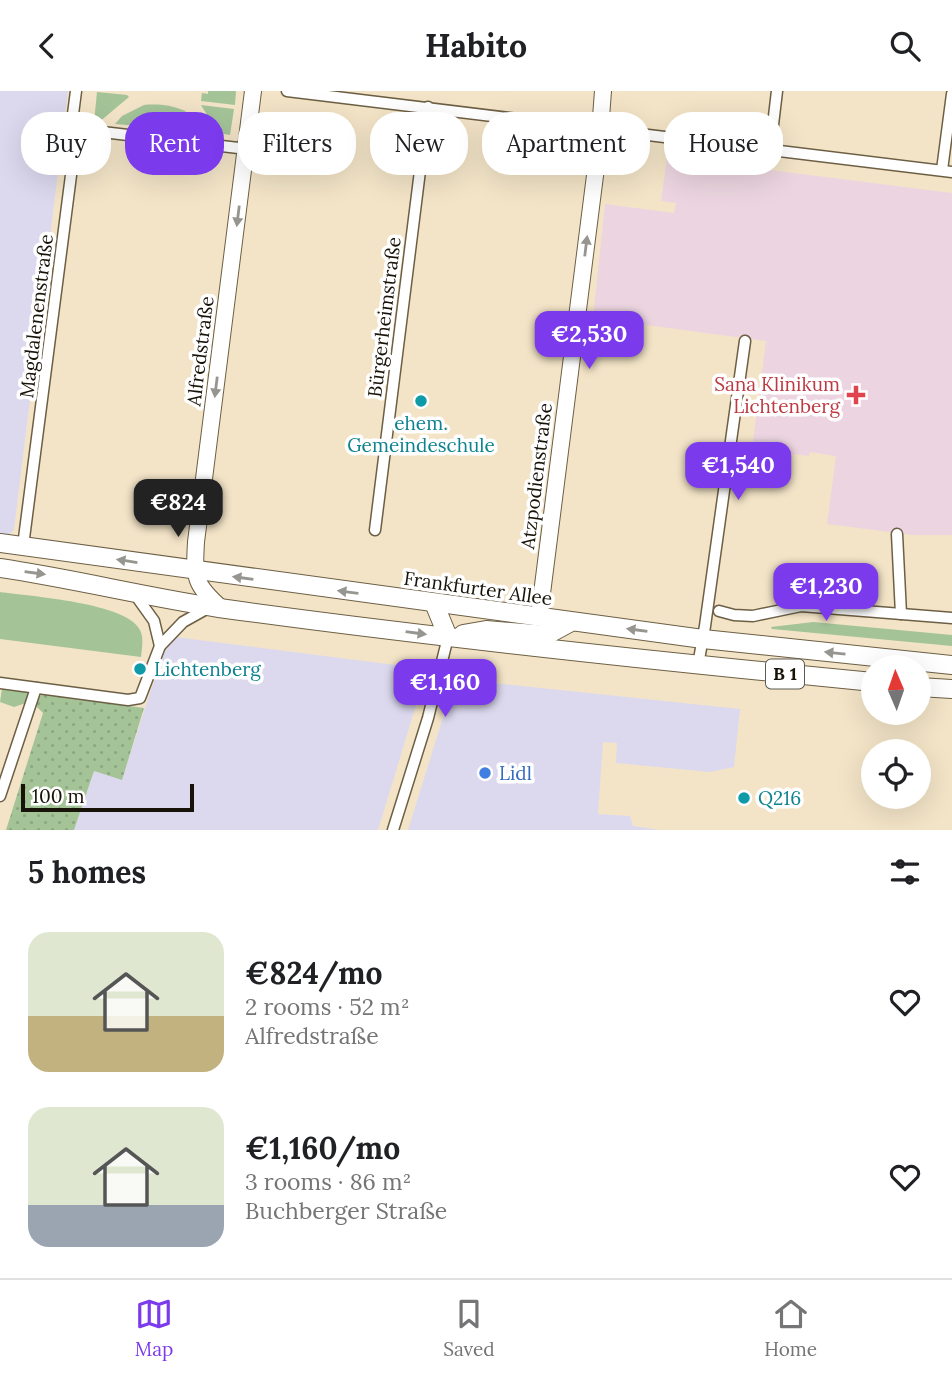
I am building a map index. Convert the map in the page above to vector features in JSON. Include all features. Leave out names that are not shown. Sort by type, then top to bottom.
[{"type":"main road","name":"Frankfurter Allee","points":[[0,543],[703,639],[952,665]]},
{"type":"main road","name":"B 1","points":[[0,568],[216,607],[448,637],[861,681]]},
{"type":"main road","points":[[435,603],[448,637]]},
{"type":"main road","points":[[448,637],[458,625],[472,619],[525,625],[539,617]]},
{"type":"main road","points":[[448,637],[486,629],[547,635],[571,622]]},
{"type":"main road","points":[[931,688],[952,689]]},
{"type":"street","name":"Magdalenenstraße","points":[[73,112],[76,91]]},
{"type":"street","name":"Alfredstraße","points":[[251,112],[253,91]]},
{"type":"street","points":[[287,91],[482,114]]},
{"type":"street","name":"Atzpodienstraße","points":[[601,112],[603,91]]},
{"type":"street","points":[[775,112],[778,91]]},
{"type":"street","points":[[783,152],[947,171],[952,94]]},
{"type":"street","name":"Bürgerheimstraße","points":[[374,530],[428,107]]},
{"type":"street","points":[[111,133],[238,148]]},
{"type":"street","name":"Magdalenenstraße","points":[[23,546],[71,175]]},
{"type":"street","name":"Alfredstraße","points":[[195,571],[244,175]]},
{"type":"street","name":"Atzpodienstraße","points":[[539,617],[594,175]]},
{"type":"street","points":[[698,665],[745,341]]},
{"type":"street","points":[[897,534],[901,614]]},
{"type":"street","points":[[0,683],[128,700],[140,698],[160,646],[183,622],[216,607],[202,591],[195,571]]},
{"type":"street","points":[[134,593],[154,621],[160,646]]},
{"type":"street","points":[[719,611],[752,616],[796,606],[952,618]]},
{"type":"street","points":[[393,830],[432,706],[448,637]]},
{"type":"street","points":[[0,796],[36,688]]},
{"type":"shaded area","points":[[0,91],[68,91],[65,112],[21,112],[21,175],[58,175],[14,529],[10,534],[0,534]]},
{"type":"shaded area","name":"Sana Klinikum Lichtenberg","points":[[783,172],[952,193],[952,535],[912,535],[827,524],[836,456],[810,452],[809,456],[752,449],[766,341],[593,318],[605,204],[674,213],[676,203],[661,201],[665,175],[783,175]]},
{"type":"shaded area","points":[[175,637],[427,669],[378,830],[74,830],[94,771],[122,779],[162,656]]},
{"type":"shaded area","points":[[455,679],[740,709],[734,767],[710,772],[616,763],[617,743],[603,742],[598,814],[630,816],[633,826],[660,830],[408,830]]},
{"type":"green space","points":[[208,91],[236,91],[235,105],[201,101],[202,93],[208,94]]},
{"type":"green space","points":[[97,92],[129,97],[111,112],[95,112]]},
{"type":"green space","points":[[144,105],[162,105],[187,112],[130,112]]},
{"type":"green space","points":[[201,105],[234,109],[230,135],[224,134],[224,112],[205,112]]},
{"type":"green space","points":[[125,114],[125,125],[115,124]]},
{"type":"green space","points":[[0,592],[76,602],[117,613],[132,621],[140,630],[141,657],[0,639]]},
{"type":"green space","points":[[813,622],[952,635],[952,646],[771,627]]},
{"type":"green space","points":[[2,689],[28,693],[26,703],[14,707],[0,702]]},
{"type":"green space","points":[[45,694],[144,708],[122,780],[94,771],[74,830],[6,830],[43,713],[36,706],[39,696]]},
{"type":"place","name":"Sana Klinikum Lichtenberg","points":[[856,395]]},
{"type":"place","name":"ehem. Gemeindeschule","points":[[421,401]]},
{"type":"place","name":"Lichtenberg","points":[[140,669]]},
{"type":"place","name":"Lidl","points":[[485,773]]},
{"type":"place","name":"Q216","points":[[744,798]]}]
